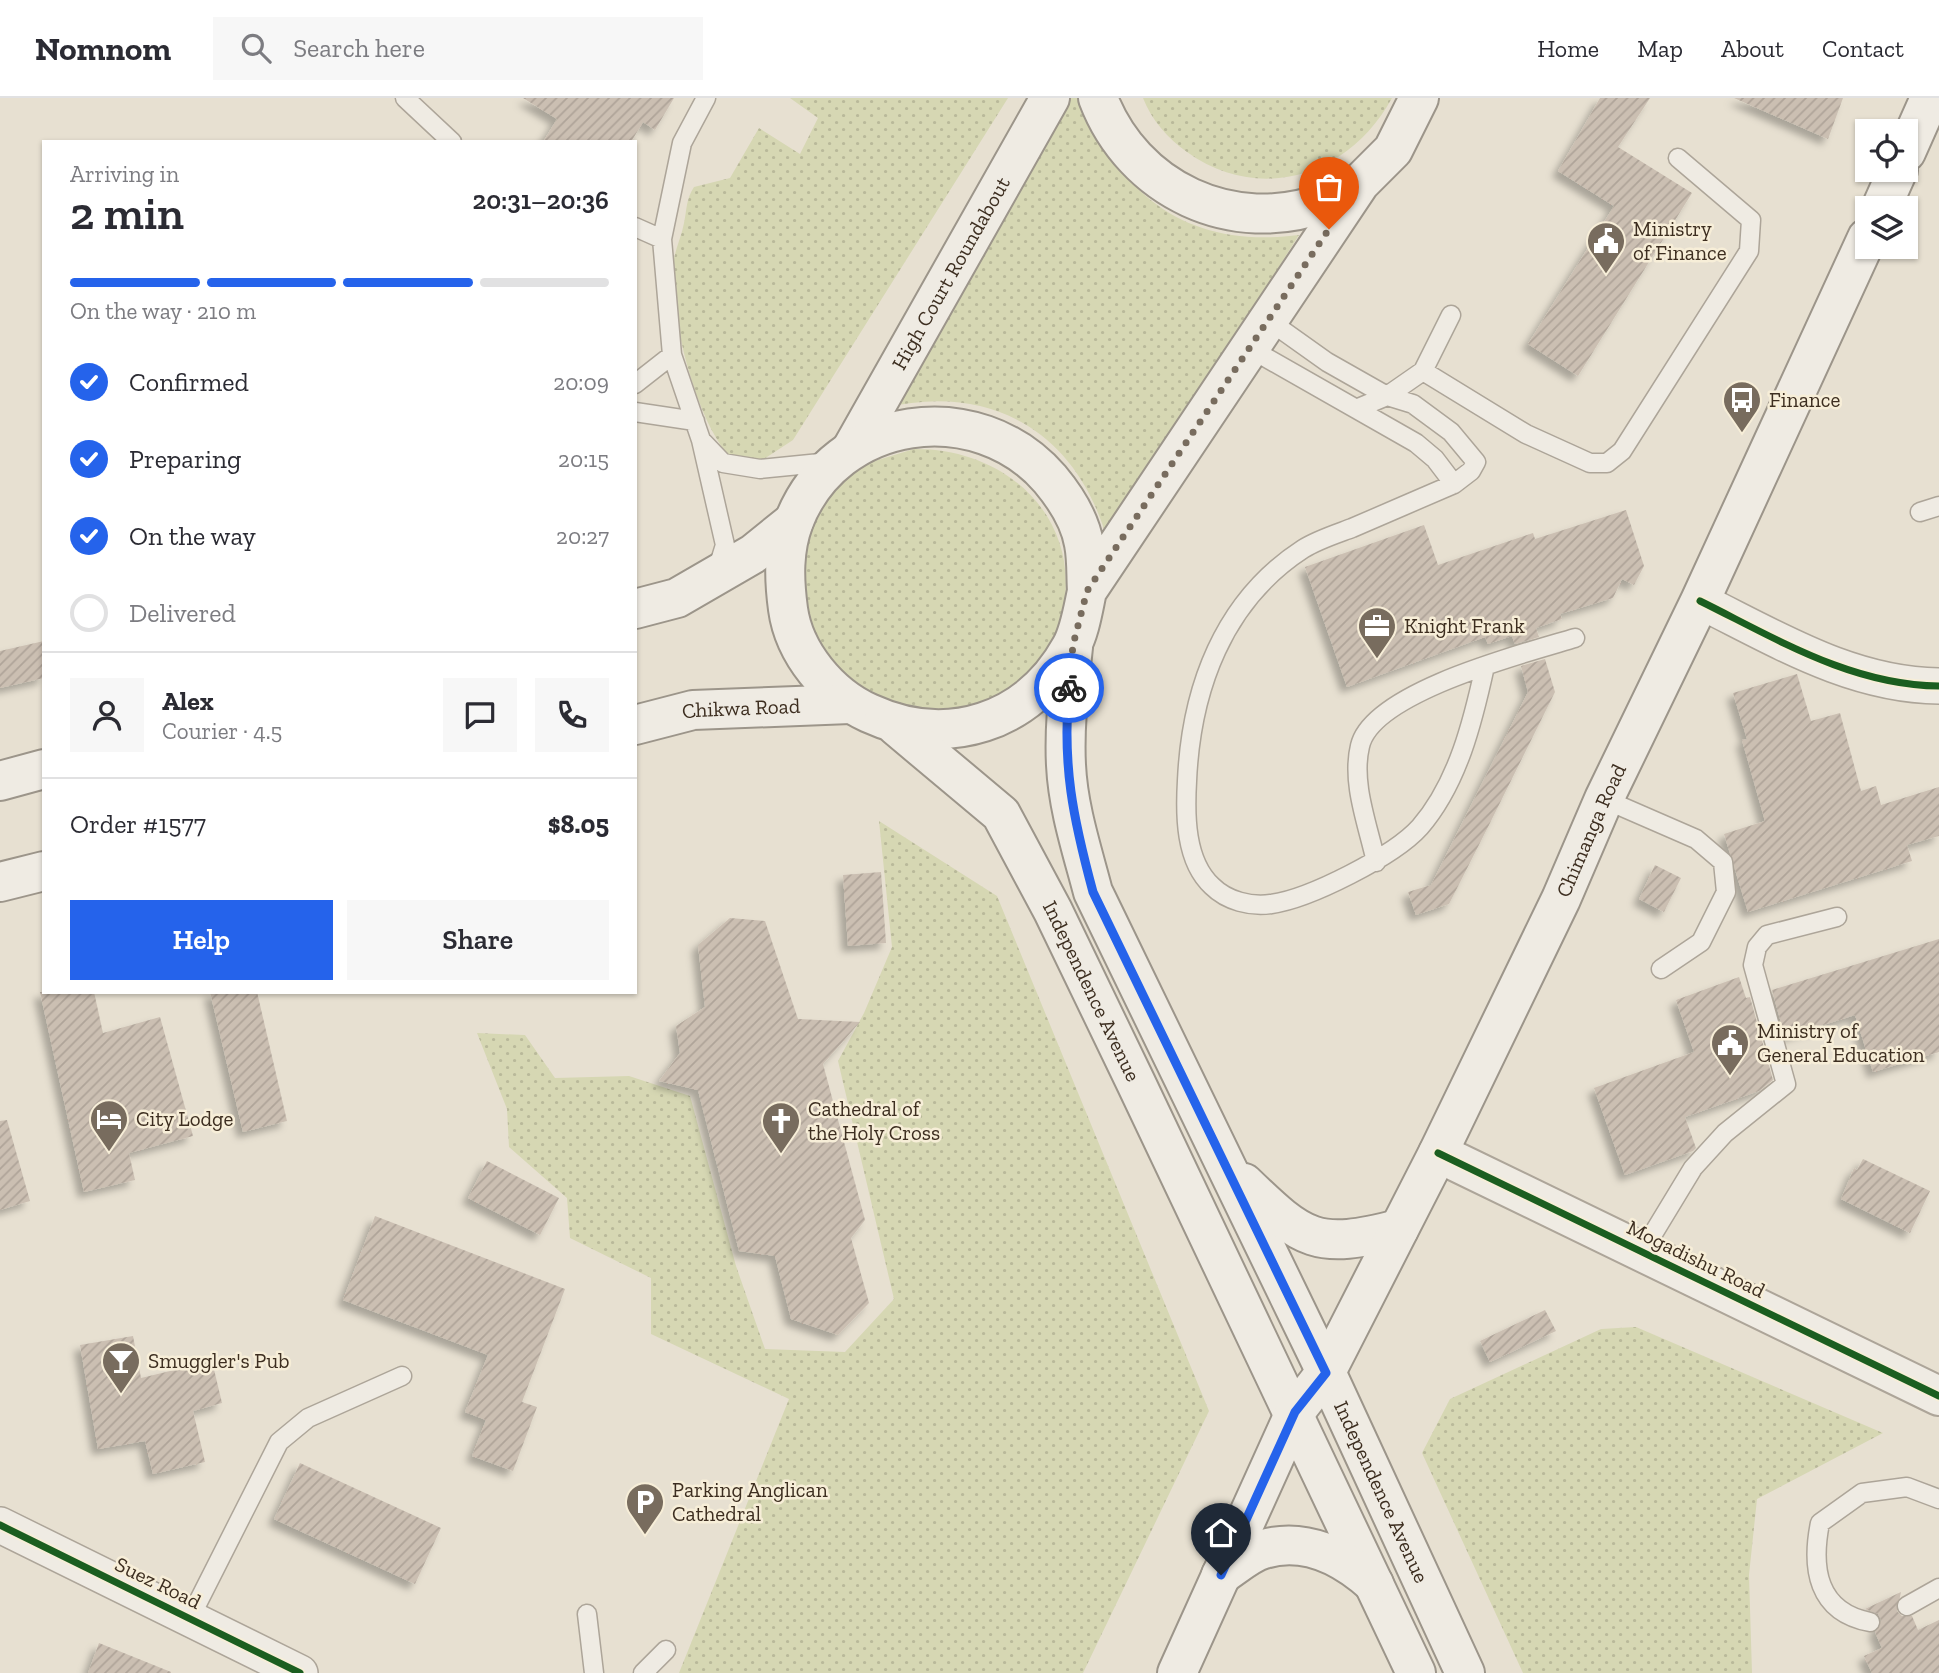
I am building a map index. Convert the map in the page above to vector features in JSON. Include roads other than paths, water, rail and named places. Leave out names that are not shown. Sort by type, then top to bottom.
[{"type":"main road","name":"High Court Roundabout","points":[[844,456],[896,430],[944,425],[992,435],[1033,461],[1065,498],[1084,542],[1087,591],[1073,645],[1049,680],[1017,707],[979,724],[938,731],[896,726],[850,705],[813,669],[790,623],[783,571],[794,521],[812,489],[844,456],[1051,98]]},
{"type":"main road","name":"High Court Roundabout","points":[[1098,98],[1115,135],[1140,165],[1171,189],[1207,205],[1246,212],[1286,211],[1326,202],[1360,183]]},
{"type":"main road","name":"High Court Roundabout","points":[[1087,591],[1360,183],[1393,150],[1419,98]]},
{"type":"main road","points":[[1918,125],[1930,98]]},
{"type":"main road","name":"Chimanga Road","points":[[1177,1673],[1295,1412],[1326,1373],[1438,1153],[1561,899],[1604,799],[1700,601],[1857,259]]},
{"type":"main road","points":[[637,608],[677,598],[753,554],[794,521]]},
{"type":"main road","name":"Independence Avenue","points":[[1073,645],[1066,724],[1066,767],[1073,819],[1093,892],[1326,1373],[1465,1673]]},
{"type":"main road","name":"Chikwa Road","points":[[637,724],[693,710],[850,705]]},
{"type":"main road","name":"Independence Avenue","points":[[896,726],[1001,814],[1053,911],[1295,1412],[1416,1673]]},
{"type":"main road","points":[[0,780],[42,770]]},
{"type":"main road","points":[[0,882],[42,872]]},
{"type":"main road","name":"Mogadishu Road","points":[[1438,1153],[1939,1396]]},
{"type":"main road","points":[[1225,1164],[1284,1222],[1314,1238],[1351,1241],[1399,1228]]},
{"type":"main road","points":[[1221,1575],[1262,1549],[1294,1545],[1325,1552],[1357,1569],[1376,1586]]},
{"type":"street","points":[[1700,601],[1836,667],[1887,682],[1939,686]]},
{"type":"street","name":"Suez Road","points":[[0,1525],[300,1673]]},
{"type":"lane","points":[[405,98],[450,140]]},
{"type":"lane","points":[[706,98],[682,143],[662,239],[672,355],[701,440],[708,484],[725,545],[716,576]]},
{"type":"lane","points":[[1423,371],[1526,434],[1590,463],[1606,463],[1622,452],[1749,251],[1751,220],[1678,158]]},
{"type":"lane","points":[[637,228],[662,239]]},
{"type":"lane","points":[[1356,409],[1387,396],[1423,371],[1451,315]]},
{"type":"lane","points":[[1259,334],[1327,362],[1387,396],[1413,404],[1451,432],[1472,455],[1475,467],[1454,484],[1305,548],[1274,571],[1243,601],[1220,640],[1201,693],[1189,744],[1187,830],[1196,862],[1211,886],[1227,897],[1251,905],[1272,904],[1377,862],[1419,827],[1444,789],[1462,751],[1485,666]]},
{"type":"lane","points":[[1259,334],[1356,409],[1416,443],[1435,459],[1454,484]]},
{"type":"lane","points":[[637,382],[672,355]]},
{"type":"lane","points":[[637,412],[695,421]]},
{"type":"lane","points":[[701,440],[723,463],[760,469],[844,456]]},
{"type":"lane","points":[[1920,512],[1939,506]]},
{"type":"lane","points":[[1377,862],[1356,770],[1366,729],[1385,711],[1432,687],[1485,666],[1575,638]]},
{"type":"lane","points":[[1604,799],[1696,839],[1723,862],[1726,892],[1701,942],[1661,968]]},
{"type":"lane","points":[[1642,1252],[1693,1168],[1725,1133],[1786,1084],[1753,965],[1757,947],[1767,935],[1837,917]]},
{"type":"lane","points":[[190,1618],[279,1442],[308,1418],[402,1376]]},
{"type":"lane","points":[[1870,1622],[1852,1618],[1822,1593],[1814,1552],[1820,1523],[1862,1493],[1907,1487],[1939,1499]]},
{"type":"lane","points":[[1907,1606],[1939,1588]]},
{"type":"lane","points":[[587,1614],[594,1673]]},
{"type":"lane","points":[[643,1673],[666,1650]]},
{"type":"place","name":"Ministry of Finance","points":[[1606,275]]},
{"type":"place","name":"Finance","points":[[1742,434]]},
{"type":"place","name":"Knight Frank","points":[[1377,660]]},
{"type":"place","name":"Ministry of General Education","points":[[1730,1077]]},
{"type":"place","name":"City Lodge","points":[[109,1153]]},
{"type":"place","name":"Cathedral of the Holy Cross","points":[[781,1155]]},
{"type":"place","name":"Smuggler's Pub","points":[[121,1395]]},
{"type":"place","name":"Parking Anglican Cathedral","points":[[645,1536]]}]
